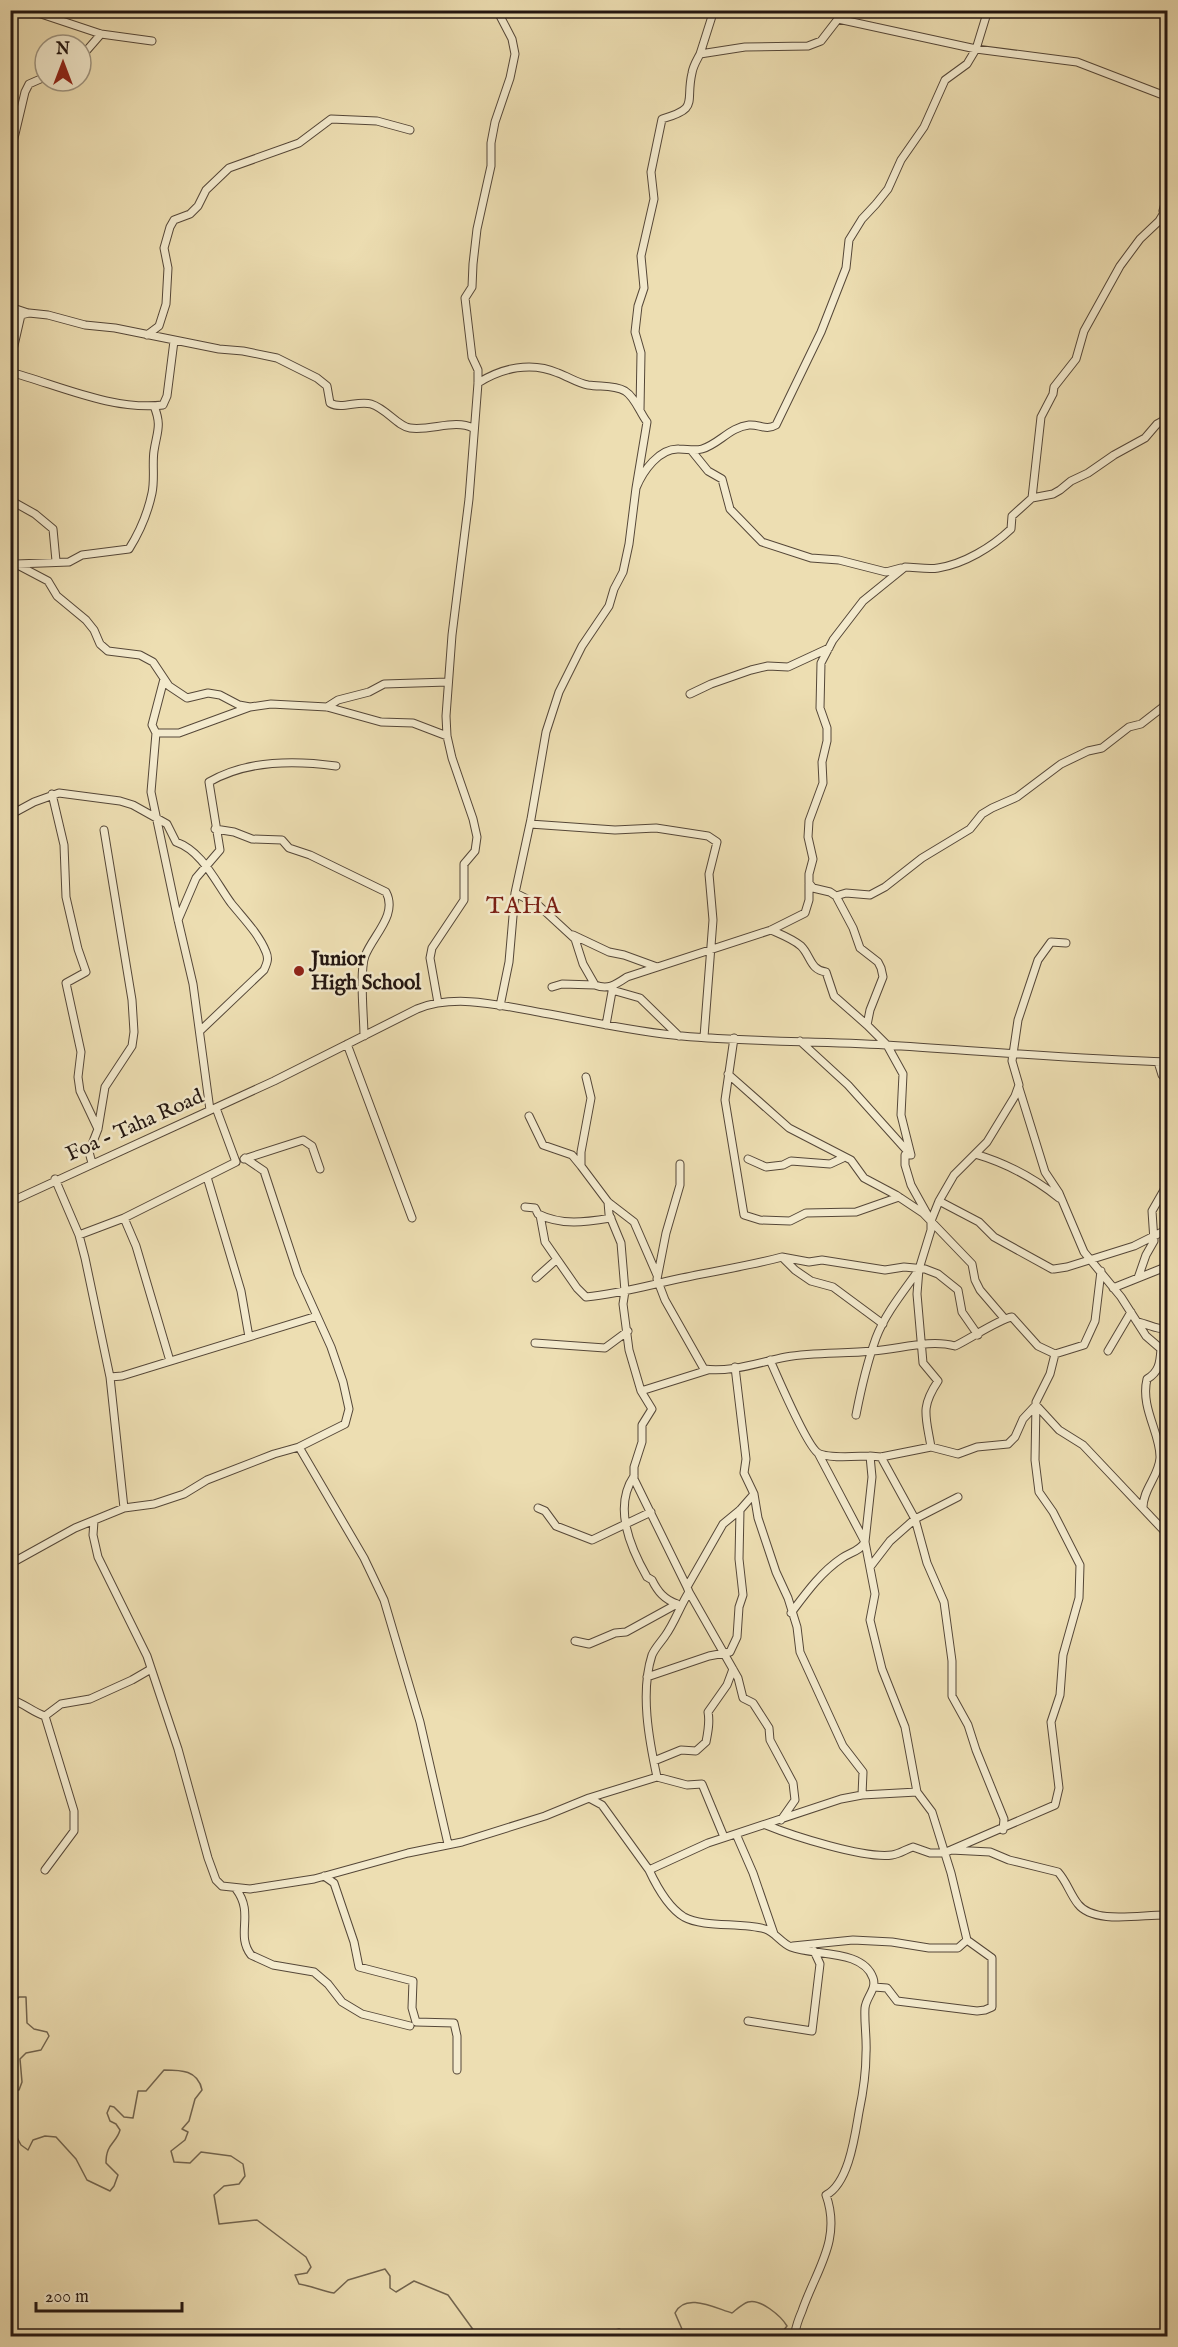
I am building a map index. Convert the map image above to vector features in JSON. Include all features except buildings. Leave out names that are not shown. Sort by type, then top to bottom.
[{"type":"street","points":[[29,10],[101,34],[152,41]]},
{"type":"street","points":[[438,1003],[430,958],[432,948],[464,900],[464,864],[476,851],[477,837],[473,819],[458,780],[447,736],[448,682],[469,499],[478,382],[478,370],[472,357],[465,298],[472,286],[477,229],[491,166],[491,143],[495,122],[510,78],[515,54],[512,39],[499,10]]},
{"type":"street","points":[[640,412],[641,353],[635,333],[638,306],[644,288],[642,245],[654,199],[651,172],[656,144],[662,119],[684,111],[690,104],[692,72],[714,10]]},
{"type":"street","points":[[700,54],[746,47],[808,46],[821,41],[838,19],[841,10]]},
{"type":"street","points":[[636,488],[641,475],[660,455],[677,448],[702,449],[723,436],[748,425],[766,429],[776,425],[799,373],[821,332],[846,268],[849,240],[861,219],[888,189],[901,160],[924,127],[945,80],[967,64],[976,49],[988,10]]},
{"type":"street","points":[[838,19],[976,49],[1077,62],[1167,97]]},
{"type":"street","points":[[93,43],[101,34]]},
{"type":"street","points":[[10,155],[25,92],[29,84],[33,82]]},
{"type":"street","points":[[147,335],[159,326],[166,304],[168,267],[164,248],[170,227],[174,220],[190,214],[198,206],[206,190],[229,168],[299,143],[331,119],[377,121],[410,130]]},
{"type":"street","points":[[1032,498],[1041,417],[1053,394],[1054,387],[1076,359],[1084,331],[1120,266],[1140,239],[1159,221],[1165,210],[1167,192]]},
{"type":"street","points":[[1159,221],[1167,223]]},
{"type":"street","points":[[10,307],[29,313],[174,341],[277,358],[322,382],[327,387],[330,403],[336,407],[369,403],[386,410],[402,427],[412,429],[446,427],[462,423],[473,428]]},
{"type":"street","points":[[10,363],[18,322],[21,315],[29,313]]},
{"type":"street","points":[[10,372],[69,391],[114,401],[163,405],[166,400],[174,341]]},
{"type":"street","points":[[478,382],[491,375],[516,368],[527,366],[546,369],[578,382],[625,391],[631,396],[646,422],[623,572],[614,589],[609,606],[582,646],[559,692],[546,732],[530,824],[514,893],[509,962],[500,1006]]},
{"type":"street","points":[[13,562],[69,562],[82,555],[129,549],[152,492],[154,451],[160,419],[154,406]]},
{"type":"street","points":[[691,450],[708,471],[722,478],[730,509],[762,542],[811,558],[839,560],[886,572],[905,567],[937,569],[960,562],[986,549],[1011,529],[1012,516],[1032,498],[1053,494],[1060,490],[1071,481],[1145,438],[1156,424],[1167,418]]},
{"type":"street","points":[[10,500],[35,514],[53,529],[56,561]]},
{"type":"street","points":[[13,562],[48,581],[57,596],[86,620],[94,630],[100,645],[108,651],[140,656],[153,662],[169,686],[187,698],[208,693],[220,695],[250,708]]},
{"type":"street","points":[[606,1025],[613,988],[627,977],[771,930],[805,913],[809,900],[809,874],[813,859],[808,837],[809,821],[823,783],[822,762],[827,741],[827,728],[819,708],[821,663],[863,601],[905,567]]},
{"type":"street","points":[[690,694],[751,670],[768,666],[788,667],[829,648]]},
{"type":"street","points":[[164,679],[152,725],[156,733],[151,792],[193,984],[213,1109],[236,1162]]},
{"type":"street","points":[[327,707],[338,700],[369,692],[384,684],[448,682]]},
{"type":"street","points":[[836,896],[846,893],[870,895],[885,887],[922,858],[970,829],[982,814],[1017,797],[1061,764],[1088,751],[1102,748],[1129,727],[1141,724],[1167,703]]},
{"type":"street","points":[[156,733],[179,733],[250,708],[271,704],[327,707],[381,722],[413,723],[447,736]]},
{"type":"street","points":[[178,920],[196,878],[220,850],[209,782],[224,774],[265,764],[293,762],[336,766]]},
{"type":"street","points":[[52,794],[63,845],[66,897],[78,949],[86,972],[66,982],[81,1052],[78,1077],[80,1091],[98,1129]]},
{"type":"street","points":[[10,815],[52,794],[133,804],[167,824],[176,842],[186,845],[219,881],[229,900],[262,943],[268,962],[264,970],[201,1029]]},
{"type":"street","points":[[530,824],[615,830],[656,828],[708,836],[717,842],[709,874],[713,920],[704,1037]]},
{"type":"street","points":[[215,829],[234,832],[252,839],[282,840],[288,848],[310,855],[386,892],[391,906],[364,958],[364,1036]]},
{"type":"street","points":[[92,1163],[89,1152],[98,1129],[105,1087],[132,1046],[134,1032],[132,1000],[104,830]]},
{"type":"street","points":[[810,883],[813,888],[830,892],[836,896],[853,928],[860,948],[878,962],[881,968],[883,977],[870,1010],[867,1025]]},
{"type":"street","points":[[514,893],[537,904],[571,935],[609,952],[657,967]]},
{"type":"street","points":[[771,930],[801,946],[813,966],[819,971],[826,972],[834,996],[887,1045],[903,1074],[901,1115],[911,1155]]},
{"type":"street","points":[[571,935],[595,985]]},
{"type":"street","points":[[1066,943],[1051,942],[1038,960],[1018,1020],[1012,1061],[1045,1172],[1061,1200],[1084,1252],[1113,1287],[1146,1336],[1167,1355]]},
{"type":"street","points":[[552,987],[562,984],[595,985],[613,988],[640,998],[679,1036]]},
{"type":"street","name":"Foa - Taha Road","points":[[10,1202],[55,1179],[274,1081],[417,1009],[438,1003],[500,1006],[679,1036],[887,1045],[1013,1055],[1167,1062]]},
{"type":"street","points":[[734,1038],[728,1074],[726,1109],[744,1215],[760,1220],[790,1221],[806,1213],[856,1212],[899,1197]]},
{"type":"street","points":[[799,1041],[848,1085],[911,1155]]},
{"type":"street","points":[[347,1044],[412,1218]]},
{"type":"street","points":[[1158,1062],[1162,1075],[1167,1080]]},
{"type":"street","points":[[728,1074],[789,1128],[843,1158],[851,1160],[864,1178],[923,1213],[972,1264],[975,1280],[980,1290],[1004,1318]]},
{"type":"street","points":[[581,1166],[580,1152],[591,1098],[585,1077]]},
{"type":"street","points":[[931,1447],[925,1406],[927,1397],[938,1381],[923,1363],[917,1289],[931,1230],[931,1221],[954,1175],[992,1134],[1016,1096],[1018,1085]]},
{"type":"street","points":[[529,1116],[543,1145],[572,1155],[608,1202],[634,1222],[657,1275],[658,1284],[700,1366],[709,1370]]},
{"type":"street","points":[[79,1235],[124,1218],[236,1162],[303,1140],[312,1146],[320,1169]]},
{"type":"street","points":[[975,1154],[1001,1162],[1042,1184],[1061,1200]]},
{"type":"street","points":[[911,1155],[905,1155],[908,1175],[931,1221]]},
{"type":"street","points":[[10,1564],[37,1551],[54,1538],[124,1508],[154,1503],[184,1494],[207,1480],[251,1462],[299,1447],[345,1424],[349,1409],[332,1347],[298,1274],[264,1170],[246,1158]]},
{"type":"street","points":[[748,1159],[766,1167],[783,1165],[791,1161],[830,1164],[843,1158]]},
{"type":"street","points":[[657,1275],[680,1185],[680,1164]]},
{"type":"street","points":[[207,1177],[241,1291],[249,1337]]},
{"type":"street","points":[[55,1179],[79,1235],[86,1258],[110,1377],[124,1508]]},
{"type":"street","points":[[1138,1278],[1137,1274],[1154,1241],[1152,1211],[1167,1183]]},
{"type":"street","points":[[939,1201],[979,1222],[994,1237],[1053,1269],[1067,1267],[1134,1245],[1167,1229]]},
{"type":"street","points":[[608,1202],[611,1218],[621,1243],[625,1291],[623,1304],[632,1361],[641,1391],[652,1409],[642,1425],[642,1442],[634,1476],[624,1498],[626,1522],[631,1544],[647,1577],[652,1580],[657,1590],[667,1600],[680,1603]]},
{"type":"street","points":[[525,1207],[535,1208],[540,1215],[545,1242],[556,1260],[586,1297],[742,1268],[782,1257],[809,1262],[822,1260],[885,1270],[904,1267],[938,1274],[958,1290],[962,1312],[978,1335]]},
{"type":"street","points":[[540,1215],[553,1220],[578,1223],[611,1218]]},
{"type":"street","points":[[124,1218],[136,1246],[170,1361]]},
{"type":"street","points":[[782,1257],[811,1281],[833,1287],[883,1324]]},
{"type":"street","points":[[536,1278],[556,1260]]},
{"type":"street","points":[[1113,1287],[1167,1266]]},
{"type":"street","points":[[856,1415],[862,1382],[883,1324],[892,1307],[920,1269]]},
{"type":"street","points":[[641,1391],[709,1370],[801,1354],[872,1352],[921,1344],[946,1343],[955,1346],[978,1335],[1004,1318],[1012,1317],[1038,1346],[1056,1354],[1084,1345],[1095,1321],[1101,1271]]},
{"type":"street","points":[[1108,1351],[1131,1312]]},
{"type":"street","points":[[110,1377],[122,1376],[316,1316]]},
{"type":"street","points":[[1137,1322],[1146,1323],[1157,1330],[1167,1329]]},
{"type":"street","points":[[535,1343],[606,1348],[628,1331]]},
{"type":"street","points":[[1143,1507],[1149,1486],[1159,1470],[1160,1455],[1144,1390],[1146,1379],[1155,1374],[1159,1366],[1161,1349]]},
{"type":"street","points":[[818,1453],[829,1456],[881,1456],[931,1447],[958,1454],[976,1447],[1008,1444],[1023,1419],[1035,1405],[1050,1374],[1056,1354]]},
{"type":"street","points":[[770,1360],[807,1440],[818,1453],[865,1542],[874,1594],[870,1620],[882,1669],[905,1727],[916,1792],[932,1812],[948,1852],[967,1940],[992,1958],[992,2007],[985,2010],[897,2001],[887,1988],[874,1986]]},
{"type":"street","points":[[735,1367],[746,1459],[744,1473],[754,1494],[776,1572],[788,1598],[797,1627],[800,1652],[843,1746],[863,1772],[862,1795]]},
{"type":"street","points":[[1035,1405],[1059,1430],[1083,1445],[1167,1533]]},
{"type":"street","points":[[948,1852],[1003,1830],[1055,1805],[1059,1788],[1051,1722],[1060,1695],[1063,1655],[1078,1598],[1080,1564],[1040,1492],[1035,1460],[1035,1405]]},
{"type":"street","points":[[299,1447],[364,1558],[384,1600],[420,1722],[448,1844]]},
{"type":"street","points":[[791,1613],[814,1583],[843,1558],[862,1548],[865,1542],[872,1477],[870,1456]]},
{"type":"street","points":[[881,1456],[915,1519],[927,1563],[945,1602],[952,1661],[952,1696],[968,1725],[1004,1819],[1003,1830]]},
{"type":"street","points":[[634,1476],[688,1590],[738,1678],[743,1698],[753,1703],[769,1728],[770,1740],[793,1783],[795,1800],[781,1820]]},
{"type":"street","points":[[657,1777],[646,1712],[647,1677],[653,1652],[665,1636],[680,1603],[723,1524],[754,1494]]},
{"type":"street","points":[[870,1568],[890,1540],[915,1519],[958,1497]]},
{"type":"street","points":[[538,1508],[545,1511],[556,1526],[592,1540],[651,1512]]},
{"type":"street","points":[[647,1677],[730,1652],[737,1637],[739,1607],[743,1595],[738,1559],[740,1510]]},
{"type":"street","points":[[94,1521],[93,1535],[98,1557],[133,1626],[151,1668],[216,1880],[222,1886],[236,1889],[271,1887],[462,1842],[504,1830],[589,1798],[657,1777],[687,1785],[702,1784],[724,1837]]},
{"type":"street","points":[[574,1641],[589,1644],[615,1633],[626,1632],[680,1603]]},
{"type":"street","points":[[45,1716],[61,1704],[90,1699],[132,1680],[151,1668]]},
{"type":"street","points":[[654,1761],[681,1750],[696,1751],[701,1748],[706,1742],[710,1721],[708,1712],[727,1685],[733,1669]]},
{"type":"street","points":[[10,1699],[24,1704],[34,1713],[45,1716]]},
{"type":"street","points":[[45,1716],[74,1811],[74,1831],[45,1870]]},
{"type":"street","points":[[649,1870],[724,1837],[841,1799],[862,1795],[916,1792]]},
{"type":"street","points":[[589,1798],[602,1805],[649,1870],[658,1888],[682,1916],[702,1923],[729,1924],[767,1930],[790,1946],[827,1953],[865,1965],[872,1976],[874,1986],[865,2005],[864,2088],[856,2132],[847,2167],[833,2191],[826,2195],[831,2209],[832,2230],[824,2261],[810,2288],[792,2337]]},
{"type":"street","points":[[766,1825],[788,1834],[858,1853],[891,1855],[914,1847],[930,1853],[990,1852],[1009,1860],[1058,1872],[1079,1906],[1088,1914],[1167,1915]]},
{"type":"street","points":[[736,1834],[753,1873],[774,1934]]},
{"type":"street","points":[[324,1876],[334,1883],[354,1942],[359,1967],[412,1981],[412,2008],[416,2022],[454,2023],[457,2036],[457,2070]]},
{"type":"street","points":[[236,1889],[245,1903],[244,1940],[251,1955],[273,1965],[314,1972],[328,1984],[342,2002],[362,2014],[410,2026]]},
{"type":"street","points":[[790,1946],[853,1940],[958,1948],[967,1940]]},
{"type":"street","points":[[748,2021],[812,2031],[820,1964],[814,1951]]},
{"type":"waterway","points":[[10,2008],[19,1997],[26,1997],[27,2023],[34,2029],[47,2032],[49,2036],[41,2050],[26,2053],[20,2059],[22,2082],[19,2090],[10,2090]]},
{"type":"waterway","points":[[10,2124],[21,2145],[28,2150],[33,2140],[45,2136],[56,2137],[76,2159],[87,2180],[110,2191],[118,2175],[106,2163],[106,2156],[120,2130],[110,2121],[107,2113],[110,2106],[124,2117],[133,2118],[138,2091],[146,2091],[164,2070],[188,2072],[197,2078],[202,2090],[195,2099],[189,2121],[182,2129],[188,2132],[185,2140],[171,2151],[174,2162],[190,2163],[201,2152],[231,2156],[243,2164],[245,2176],[239,2184],[224,2186],[214,2195],[219,2224],[257,2220],[306,2257],[311,2267],[307,2273],[295,2275],[299,2284],[334,2293],[348,2280],[385,2269],[390,2276],[390,2288],[396,2292],[414,2281],[448,2295],[477,2335],[482,2336]]},
{"type":"waterway","points":[[685,2336],[675,2313],[686,2303],[701,2303],[732,2313],[744,2304],[753,2301],[770,2309],[787,2326],[779,2336]]},
{"type":"waterway","points":[[592,2336],[619,2329],[634,2336]]},
{"type":"place","name":"Junior High School","points":[[299,971]]},
{"type":"district","name":"TAHA","points":[[524,906]]}]
